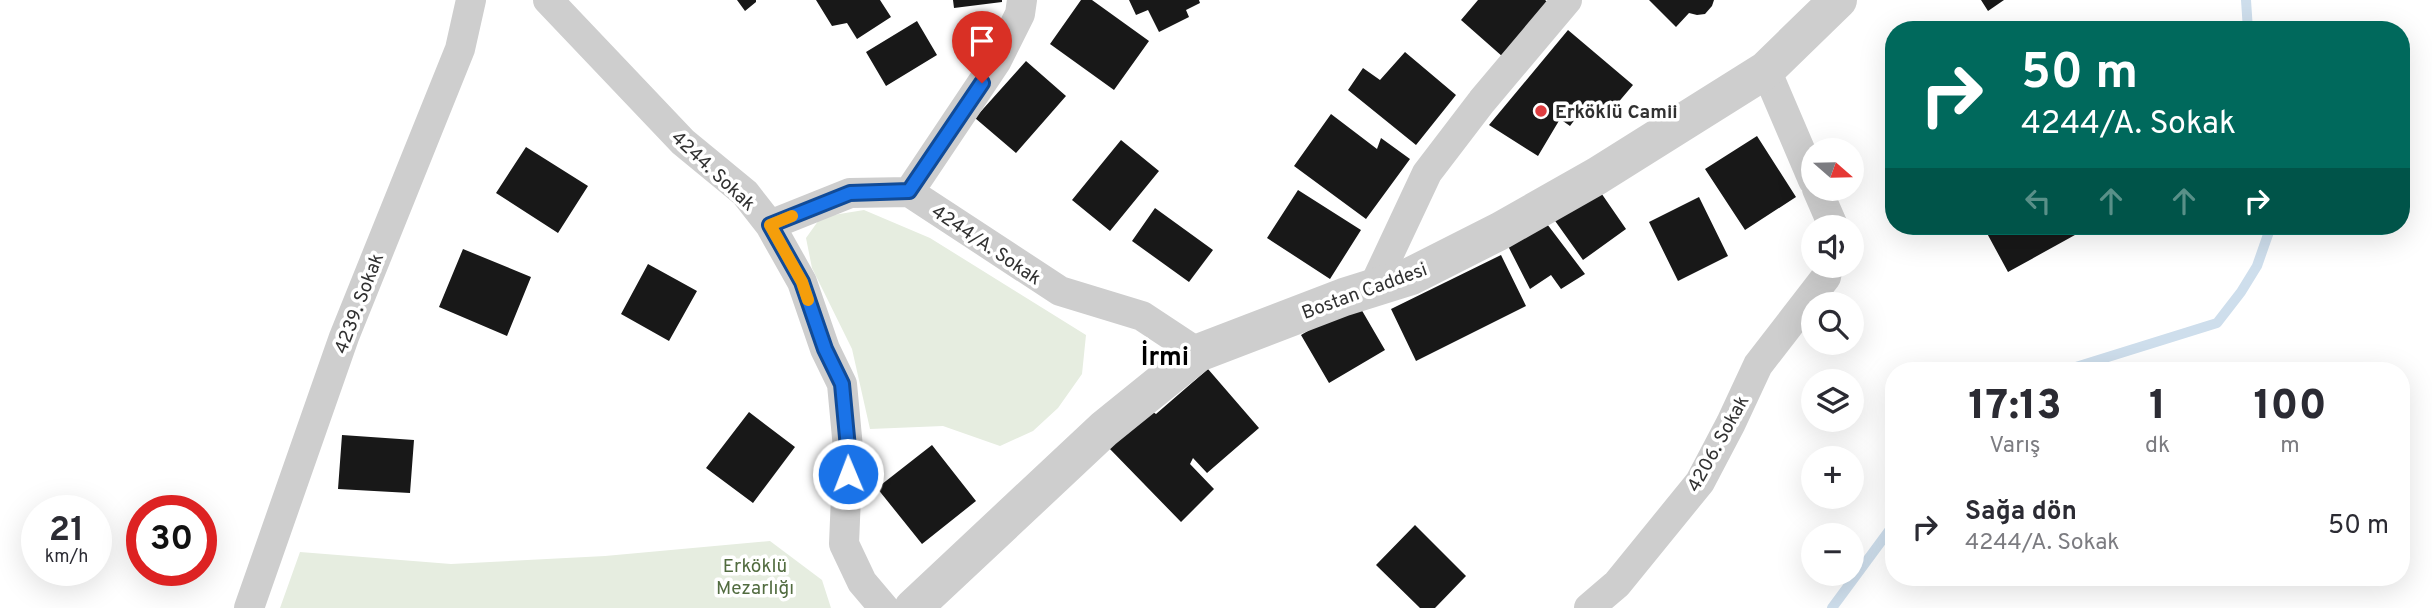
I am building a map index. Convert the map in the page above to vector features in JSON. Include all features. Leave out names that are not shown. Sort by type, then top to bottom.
[{"type":"street","name":"4239. Sokak","points":[[249,608],[344,337],[460,49],[471,0]]},
{"type":"street","name":"4244. Sokak","points":[[548,0],[684,142],[745,193],[770,225],[802,282],[825,349],[842,384],[848,448],[844,544],[862,582],[884,608]]},
{"type":"street","points":[[770,225],[850,193],[909,191],[996,62],[1020,15],[1022,0]]},
{"type":"street","points":[[1373,288],[1427,173],[1482,101],[1567,0]]},
{"type":"street","name":"Bostan Caddesi","points":[[913,608],[1104,429],[1198,353],[1411,276],[1500,231],[1597,176],[1766,71],[1834,1]]},
{"type":"street","points":[[1766,71],[1801,152]]},
{"type":"street","name":"4244/A. Sokak","points":[[909,191],[1060,291],[1143,316],[1198,353]]},
{"type":"street","name":"4206. Sokak","points":[[1589,608],[1617,584],[1700,482],[1758,365],[1825,278]]},
{"type":"green space","points":[[864,210],[930,238],[1086,335],[1082,374],[1058,408],[1033,431],[1000,446],[943,426],[870,429],[852,349],[812,268],[806,238],[821,217]]},
{"type":"green space","name":"Erköklü Mezarlığı","points":[[770,541],[822,580],[831,608],[280,608],[300,552],[451,564],[605,556]]},
{"type":"building","points":[[737,0],[756,0],[756,2],[745,11]]},
{"type":"building","points":[[816,0],[880,0],[891,17],[857,39],[847,23],[832,26]]},
{"type":"building","points":[[953,0],[1002,0],[1002,2],[954,8]]},
{"type":"building","points":[[1081,0],[1092,0],[1149,41],[1114,90],[1050,44]]},
{"type":"building","points":[[1129,0],[1199,0],[1200,3],[1186,10],[1189,17],[1159,32],[1148,10],[1136,15]]},
{"type":"building","points":[[1478,0],[1545,0],[1550,4],[1503,57],[1461,20]]},
{"type":"building","points":[[1649,0],[1714,0],[1705,14],[1689,13],[1676,27]]},
{"type":"building","points":[[1981,0],[2004,0],[1988,11]]},
{"type":"building","points":[[917,21],[937,55],[886,86],[866,52]]},
{"type":"building","points":[[1568,30],[1633,85],[1605,118],[1587,103],[1570,126],[1560,119],[1538,156],[1489,125]]},
{"type":"building","points":[[1405,52],[1456,95],[1416,145],[1348,90],[1363,68],[1380,80]]},
{"type":"building","points":[[1026,61],[1066,96],[1016,153],[975,118]]},
{"type":"building","points":[[1331,114],[1377,149],[1381,138],[1410,159],[1366,219],[1294,166]]},
{"type":"building","points":[[1757,136],[1796,197],[1745,230],[1705,169]]},
{"type":"building","points":[[1121,140],[1159,171],[1110,231],[1072,200]]},
{"type":"building","points":[[526,147],[588,186],[558,233],[496,193]]},
{"type":"building","points":[[1597,187],[1626,229],[1583,260],[1553,218]]},
{"type":"building","points":[[1298,190],[1361,230],[1330,279],[1267,238]]},
{"type":"building","points":[[1699,197],[1728,256],[1678,281],[1649,222]]},
{"type":"building","points":[[1155,208],[1213,250],[1189,282],[1132,241]]},
{"type":"building","points":[[1544,220],[1585,274],[1561,289],[1551,275],[1530,289],[1507,244]]},
{"type":"building","points":[[1988,235],[2075,235],[2008,272]]},
{"type":"building","points":[[463,249],[531,277],[507,336],[439,307]]},
{"type":"building","points":[[1501,255],[1526,306],[1416,361],[1391,309]]},
{"type":"building","points":[[648,264],[697,291],[669,341],[621,314]]},
{"type":"building","points":[[1357,302],[1385,350],[1329,383],[1301,335]]},
{"type":"building","points":[[1208,369],[1259,428],[1207,473],[1193,458],[1190,464],[1214,489],[1181,522],[1108,447],[1147,408],[1156,414]]},
{"type":"building","points":[[749,412],[795,447],[753,503],[706,468]]},
{"type":"building","points":[[342,435],[414,440],[410,493],[338,489]]},
{"type":"building","points":[[932,445],[976,501],[922,544],[877,488]]},
{"type":"building","points":[[1415,525],[1466,576],[1435,608],[1420,608],[1376,565]]},
{"type":"waterway","points":[[2246,0],[2247,21]]},
{"type":"waterway","points":[[2092,362],[2217,323],[2257,266],[2268,235]]},
{"type":"waterway","points":[[1832,608],[1885,536]]},
{"type":"slow traffic","points":[[792,216],[770,225],[802,282],[808,300]]},
{"type":"place","name":"Erköklü Camii","points":[[1541,111]]},
{"type":"district","name":"İrmi","points":[[1165,356]]},
{"type":"route","points":[[848,474],[842,384],[825,349],[802,282],[770,225],[850,193],[909,191],[982,83]]}]
